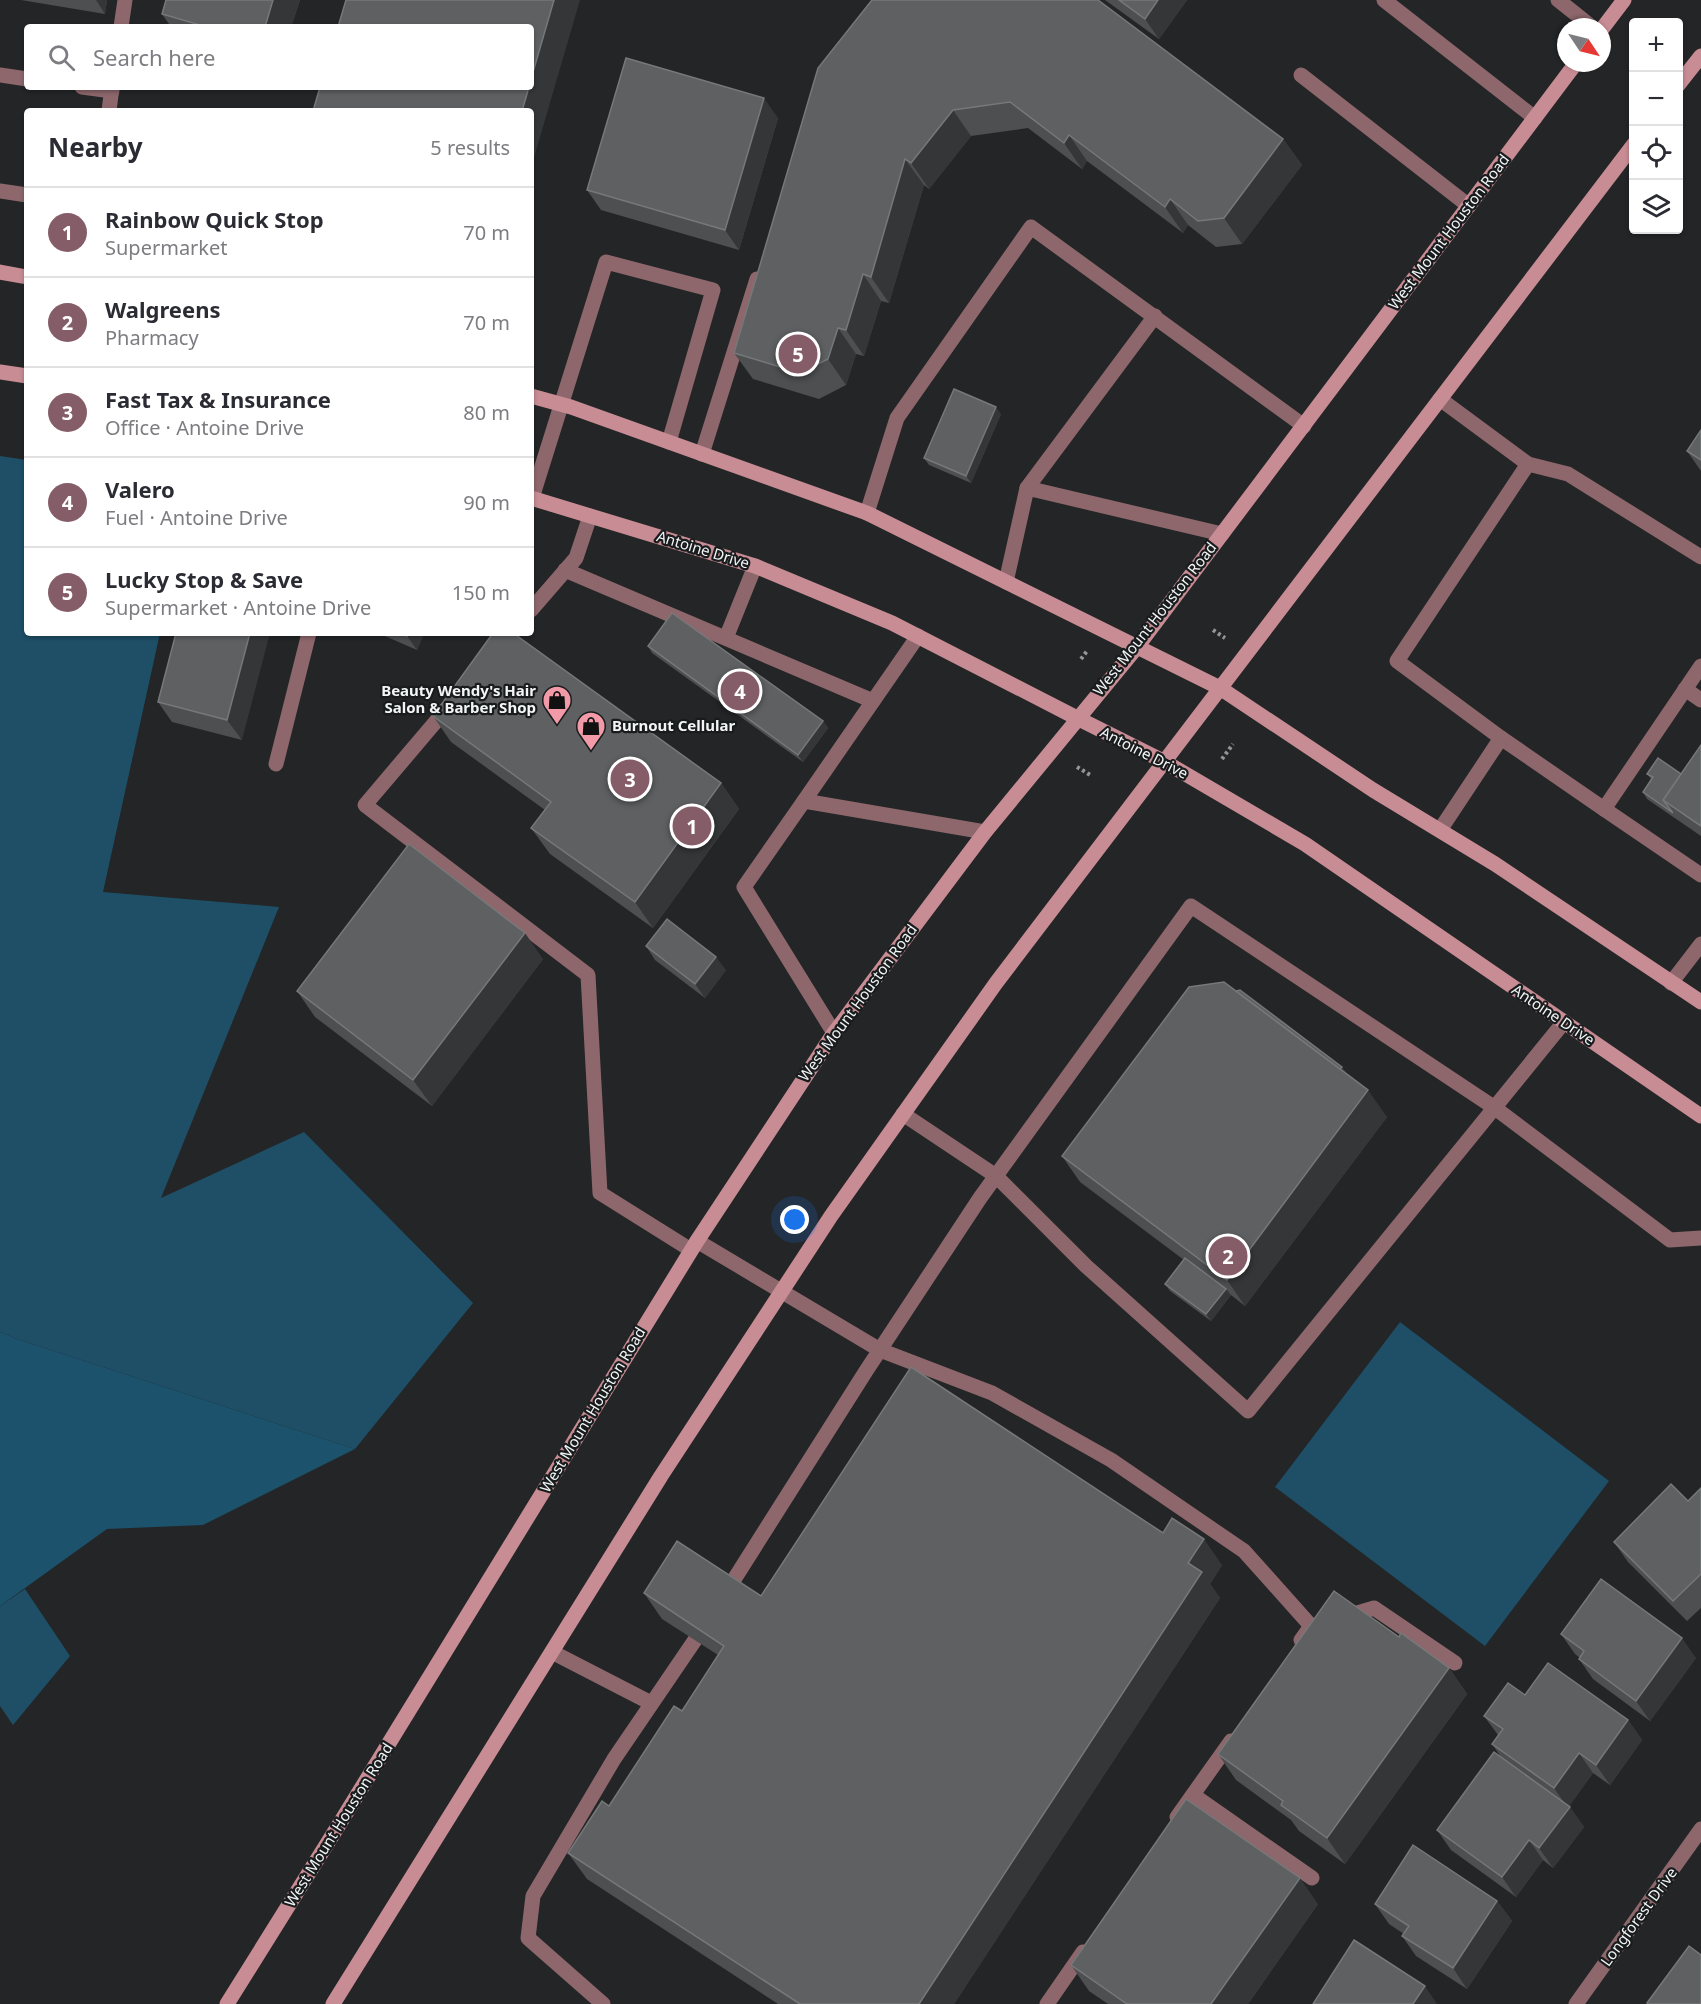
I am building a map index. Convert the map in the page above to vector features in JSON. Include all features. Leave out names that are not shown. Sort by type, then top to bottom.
[{"type":"main road","points":[[1610,18],[1624,0]]},
{"type":"main road","points":[[1683,79],[1701,56]]},
{"type":"main road","name":"West Mount Houston Road","points":[[227,2004],[353,1803],[694,1245],[834,1033],[985,832],[1137,647],[1569,72]]},
{"type":"main road","points":[[333,2004],[661,1476],[831,1216],[996,983],[1629,151]]},
{"type":"main road","points":[[0,272],[24,276]]},
{"type":"main road","points":[[0,372],[24,376]]},
{"type":"main road","points":[[534,397],[669,442],[867,513],[1220,688],[1373,790],[1495,864],[1701,1002]]},
{"type":"main road","name":"Antoine Drive","points":[[534,499],[755,566],[892,623],[1166,762],[1305,844],[1701,1116]]},
{"type":"street","points":[[121,24],[125,0]]},
{"type":"street","points":[[1384,0],[1535,118]]},
{"type":"street","points":[[1558,0],[1581,18]]},
{"type":"street","points":[[0,75],[24,79]]},
{"type":"street","points":[[1301,75],[1469,206]]},
{"type":"street","points":[[109,108],[112,90]]},
{"type":"street","points":[[0,190],[24,194]]},
{"type":"street","points":[[867,513],[897,418],[1031,226],[1304,426]]},
{"type":"street","points":[[534,492],[606,262],[713,290],[669,442]]},
{"type":"street","points":[[702,454],[761,264]]},
{"type":"street","points":[[1006,582],[1027,488],[1155,316]]},
{"type":"street","points":[[1440,399],[1528,464],[1568,474],[1701,557]]},
{"type":"street","points":[[1528,464],[1397,661],[1501,738],[1701,875]]},
{"type":"street","points":[[1027,488],[1222,534]]},
{"type":"street","points":[[534,606],[576,558],[590,516]]},
{"type":"street","points":[[726,638],[755,566]]},
{"type":"street","points":[[565,570],[873,700]]},
{"type":"street","points":[[276,764],[308,636]]},
{"type":"street","points":[[834,1033],[744,887],[918,636]]},
{"type":"street","points":[[1604,808],[1701,666]]},
{"type":"street","points":[[1685,689],[1701,700]]},
{"type":"street","points":[[458,696],[365,805],[588,975],[600,1193],[782,1291],[880,1350],[992,1393],[1111,1460],[1244,1551],[1322,1623]]},
{"type":"street","points":[[1440,830],[1501,738]]},
{"type":"street","points":[[804,801],[985,832]]},
{"type":"street","points":[[729,1589],[880,1350],[996,1176],[1191,906],[1495,1108],[1670,1240],[1701,1238]]},
{"type":"street","points":[[1671,983],[1701,944]]},
{"type":"street","points":[[903,1114],[996,1176],[1086,1266],[1248,1411],[1564,1022]]},
{"type":"street","points":[[1292,1654],[1322,1623],[1374,1608],[1455,1663]]},
{"type":"street","points":[[603,2004],[528,1938],[533,1896],[614,1759],[694,1640]]},
{"type":"street","points":[[552,1652],[651,1703]]},
{"type":"street","points":[[1167,1833],[1239,1729]]},
{"type":"street","points":[[1193,1795],[1312,1878]]},
{"type":"street","name":"Longforest Drive","points":[[1576,2004],[1701,1829]]},
{"type":"street","points":[[1047,2004],[1094,1937]]},
{"type":"path","points":[[1222,759],[1233,744]]},
{"type":"path","points":[[1077,767],[1092,776]]},
{"type":"shaded area","points":[[0,456],[24,460],[24,636],[159,636],[103,892],[279,907],[161,1198],[304,1132],[473,1303],[355,1449],[0,1332]]},
{"type":"shaded area","points":[[1400,1322],[1609,1481],[1485,1646],[1275,1487]]},
{"type":"shaded area","points":[[0,1332],[355,1449],[203,1525],[107,1529],[0,1606]]},
{"type":"shaded area","points":[[25,1589],[70,1656],[13,1725],[0,1706],[0,1606]]},
{"type":"building","points":[[166,0],[273,0],[266,24],[197,24],[162,14]]},
{"type":"building","points":[[346,0],[554,0],[534,69],[534,24],[339,24]]},
{"type":"building","points":[[872,0],[1098,0],[1283,139],[1224,218],[1198,221],[1170,199],[1165,207],[1069,135],[1064,143],[1010,102],[953,110],[911,163],[905,159],[871,277],[863,274],[846,330],[838,328],[828,359],[800,373],[734,353],[818,68]]},
{"type":"building","points":[[1119,0],[1158,0],[1145,19]]},
{"type":"building","points":[[626,58],[764,98],[725,230],[587,190]]},
{"type":"building","points":[[319,90],[528,90],[523,108],[314,108]]},
{"type":"building","points":[[954,389],[996,407],[966,476],[924,458]]},
{"type":"building","points":[[1701,430],[1701,460],[1687,451]]},
{"type":"building","points":[[672,613],[823,721],[798,755],[648,646]]},
{"type":"building","points":[[175,636],[249,636],[227,720],[158,702]]},
{"type":"building","points":[[491,636],[517,636],[721,783],[635,902],[531,828],[551,802],[433,716]]},
{"type":"building","points":[[1701,745],[1701,826],[1663,800]]},
{"type":"building","points":[[1658,758],[1681,774],[1663,800],[1673,813],[1643,792],[1653,777],[1647,774]]},
{"type":"building","points":[[409,844],[525,933],[413,1080],[297,991]]},
{"type":"building","points":[[667,919],[716,957],[695,984],[646,946]]},
{"type":"building","points":[[1224,982],[1368,1090],[1227,1280],[1062,1156],[1189,987]]},
{"type":"building","points":[[1240,990],[1342,1067],[1340,1069],[1236,991]]},
{"type":"building","points":[[1185,1258],[1226,1289],[1206,1314],[1165,1284]]},
{"type":"building","points":[[911,1367],[1163,1533],[1172,1518],[1204,1539],[1188,1563],[1202,1572],[919,2004],[800,2004],[568,1853],[602,1801],[609,1806],[674,1706],[682,1711],[724,1646],[644,1593],[677,1541],[761,1596]]},
{"type":"building","points":[[1671,1484],[1688,1501],[1701,1488],[1701,1574],[1673,1601],[1614,1542]]},
{"type":"building","points":[[1601,1579],[1682,1638],[1636,1701],[1579,1659],[1584,1651],[1561,1634]]},
{"type":"building","points":[[1334,1591],[1399,1637],[1401,1633],[1449,1668],[1327,1838],[1281,1805],[1283,1801],[1218,1754]]},
{"type":"building","points":[[1548,1663],[1628,1720],[1596,1765],[1579,1753],[1554,1788],[1492,1744],[1503,1729],[1484,1716],[1508,1683],[1525,1695]]},
{"type":"building","points":[[1494,1752],[1570,1807],[1539,1848],[1529,1840],[1502,1877],[1437,1830]]},
{"type":"building","points":[[1186,1799],[1300,1878],[1211,2004],[1127,2004],[1071,1965]]},
{"type":"building","points":[[1413,1845],[1497,1901],[1453,1968],[1402,1936],[1409,1926],[1375,1904]]},
{"type":"building","points":[[1354,1940],[1425,1986],[1413,2004],[1313,2004]]},
{"type":"building","points":[[1689,1946],[1701,1955],[1701,2004],[1648,2004],[1647,2003]]},
{"type":"place","name":"Lucky Stop & Save","points":[[798,354]]},
{"type":"place","name":"Valero","points":[[740,691]]},
{"type":"place","name":"Beauty Wendy's Hair Salon & Barber Shop","points":[[557,726]]},
{"type":"place","name":"Burnout Cellular","points":[[591,752]]},
{"type":"place","name":"Fast Tax & Insurance","points":[[630,779]]},
{"type":"place","name":"Rainbow Quick Stop","points":[[692,826]]},
{"type":"place","name":"Walgreens","points":[[1228,1256]]}]
